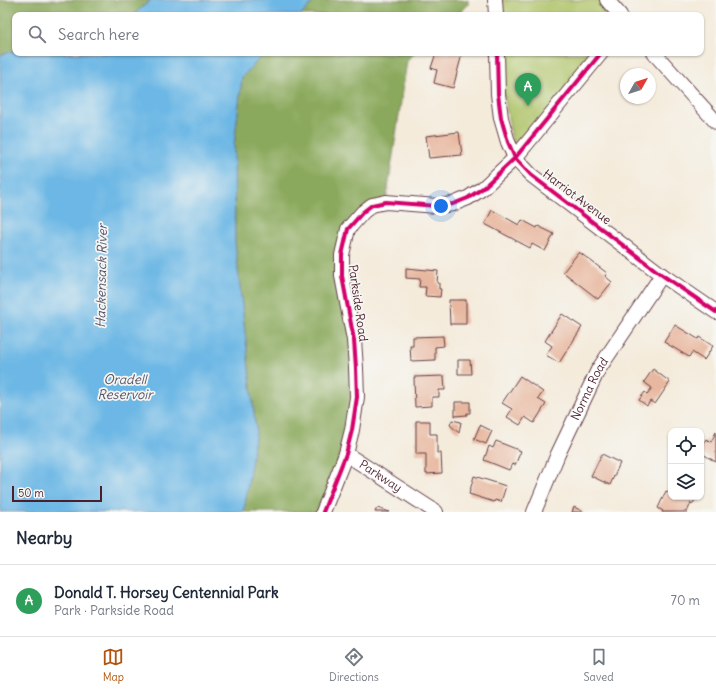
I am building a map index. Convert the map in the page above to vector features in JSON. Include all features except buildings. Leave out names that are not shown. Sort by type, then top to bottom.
[{"type":"street","points":[[495,0],[496,12]]},
{"type":"street","points":[[607,0],[617,12]]},
{"type":"street","name":"Harriot Avenue","points":[[497,56],[498,94],[501,118],[508,142],[515,158],[531,175],[662,275],[716,312]]},
{"type":"street","name":"Parkside Road","points":[[324,512],[346,454],[352,430],[357,397],[354,340],[342,276],[342,255],[348,229],[363,212],[372,205],[386,202],[436,206],[453,204],[468,198],[483,188],[515,158],[598,56]]},
{"type":"street","points":[[657,56],[716,122]]},
{"type":"street","name":"Norma Road","points":[[534,512],[558,454],[598,370],[662,275]]},
{"type":"street","name":"Parkway","points":[[346,454],[436,512]]},
{"type":"green space","points":[[0,0],[151,0],[137,12],[12,12],[12,52],[0,55]]},
{"type":"green space","points":[[315,0],[468,0],[468,5],[460,12],[304,12]]},
{"type":"green space","points":[[495,0],[607,0],[617,12],[496,12]]},
{"type":"green space","points":[[262,56],[412,56],[407,61],[386,202],[372,205],[344,239],[357,397],[323,512],[244,512],[256,431],[235,243],[234,146],[242,77]]},
{"type":"green space","points":[[498,56],[599,56],[515,158]]},
{"type":"water","points":[[151,0],[315,0],[304,12],[137,12]]},
{"type":"water","name":"Oradell Reservoir","points":[[12,52],[12,56],[262,56],[242,77],[234,146],[235,243],[256,431],[244,512],[0,512],[0,55]]},
{"type":"cycle path","points":[[497,56],[498,94],[501,118],[508,142],[515,158],[531,175],[662,275],[716,312]]},
{"type":"cycle path","points":[[323,512],[346,454],[352,430],[357,397],[354,340],[342,276],[342,255],[348,229],[363,212],[372,205],[386,202],[437,206],[453,204],[468,198],[483,188],[515,158],[599,56]]},
{"type":"place","name":"Donald T. Horsey Centennial Park","points":[[528,106]]},
{"type":"water label","name":"Hackensack River","points":[[101,276]]}]
